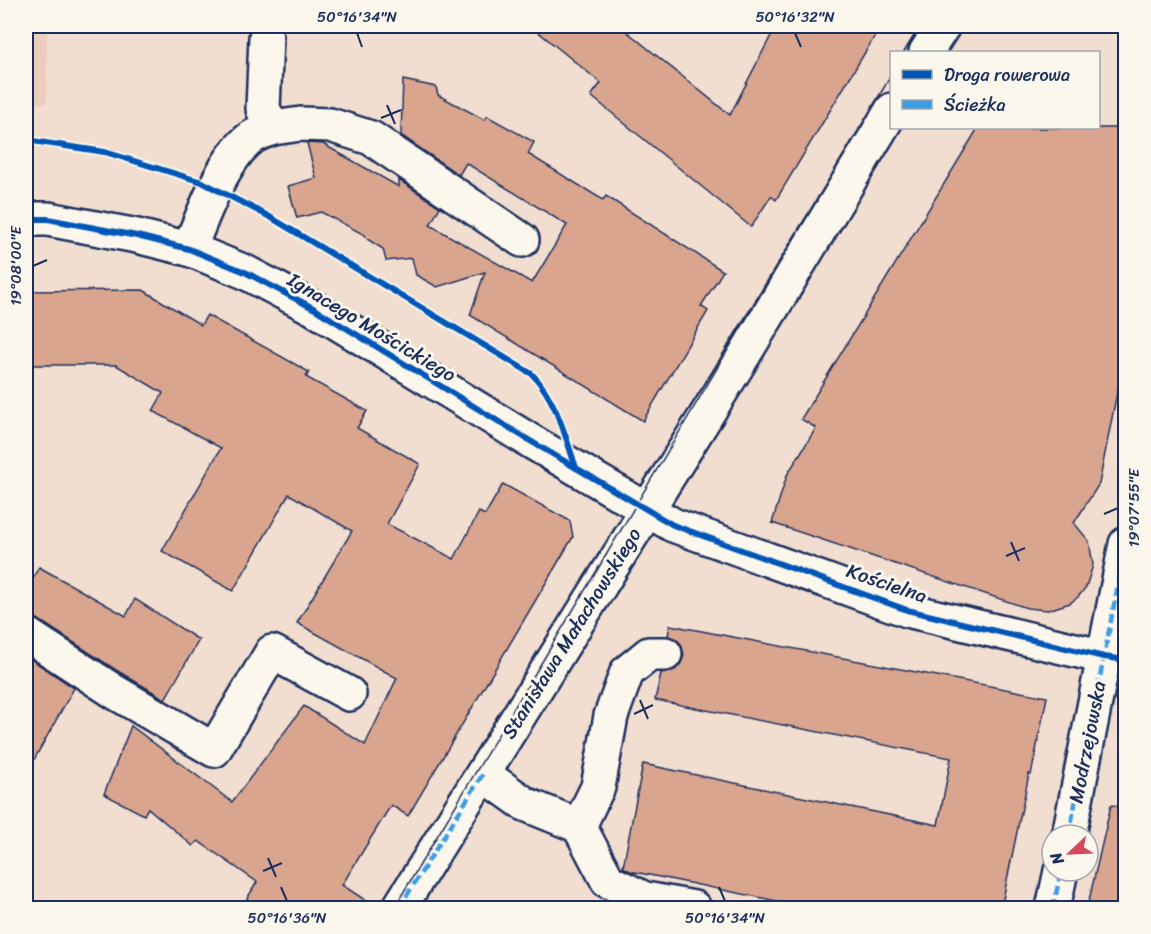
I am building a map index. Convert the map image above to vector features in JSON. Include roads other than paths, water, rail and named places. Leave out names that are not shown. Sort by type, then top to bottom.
[{"type":"street","points":[[927,51],[943,26]]},
{"type":"street","points":[[266,37],[263,109],[273,128]]},
{"type":"street","name":"Stanisława Małachowskiego","points":[[399,909],[737,366],[890,112]]},
{"type":"street","points":[[189,249],[215,188],[235,156],[252,137],[273,128],[301,124],[330,125],[371,138],[522,240]]},
{"type":"street","name":"Ignacego Mościckiego","points":[[26,219],[48,219],[136,236],[189,249],[245,272],[315,309],[646,509]]},
{"type":"street","name":"Kościelna","points":[[646,509],[674,525],[907,610],[1114,658]]},
{"type":"street","name":"Modrzejowska","points":[[1071,823],[1114,658],[1125,544]]},
{"type":"street","points":[[26,634],[115,692],[214,750],[272,652],[349,694]]},
{"type":"street","points":[[579,826],[598,787],[611,716],[627,672],[649,654],[665,654]]},
{"type":"street","points":[[483,774],[525,804],[579,826],[609,881],[645,899],[694,909]]},
{"type":"street","points":[[1053,909],[1058,883]]},
{"type":"tram line","points":[[905,51],[920,26]]},
{"type":"tram line","points":[[394,908],[890,77]]}]
